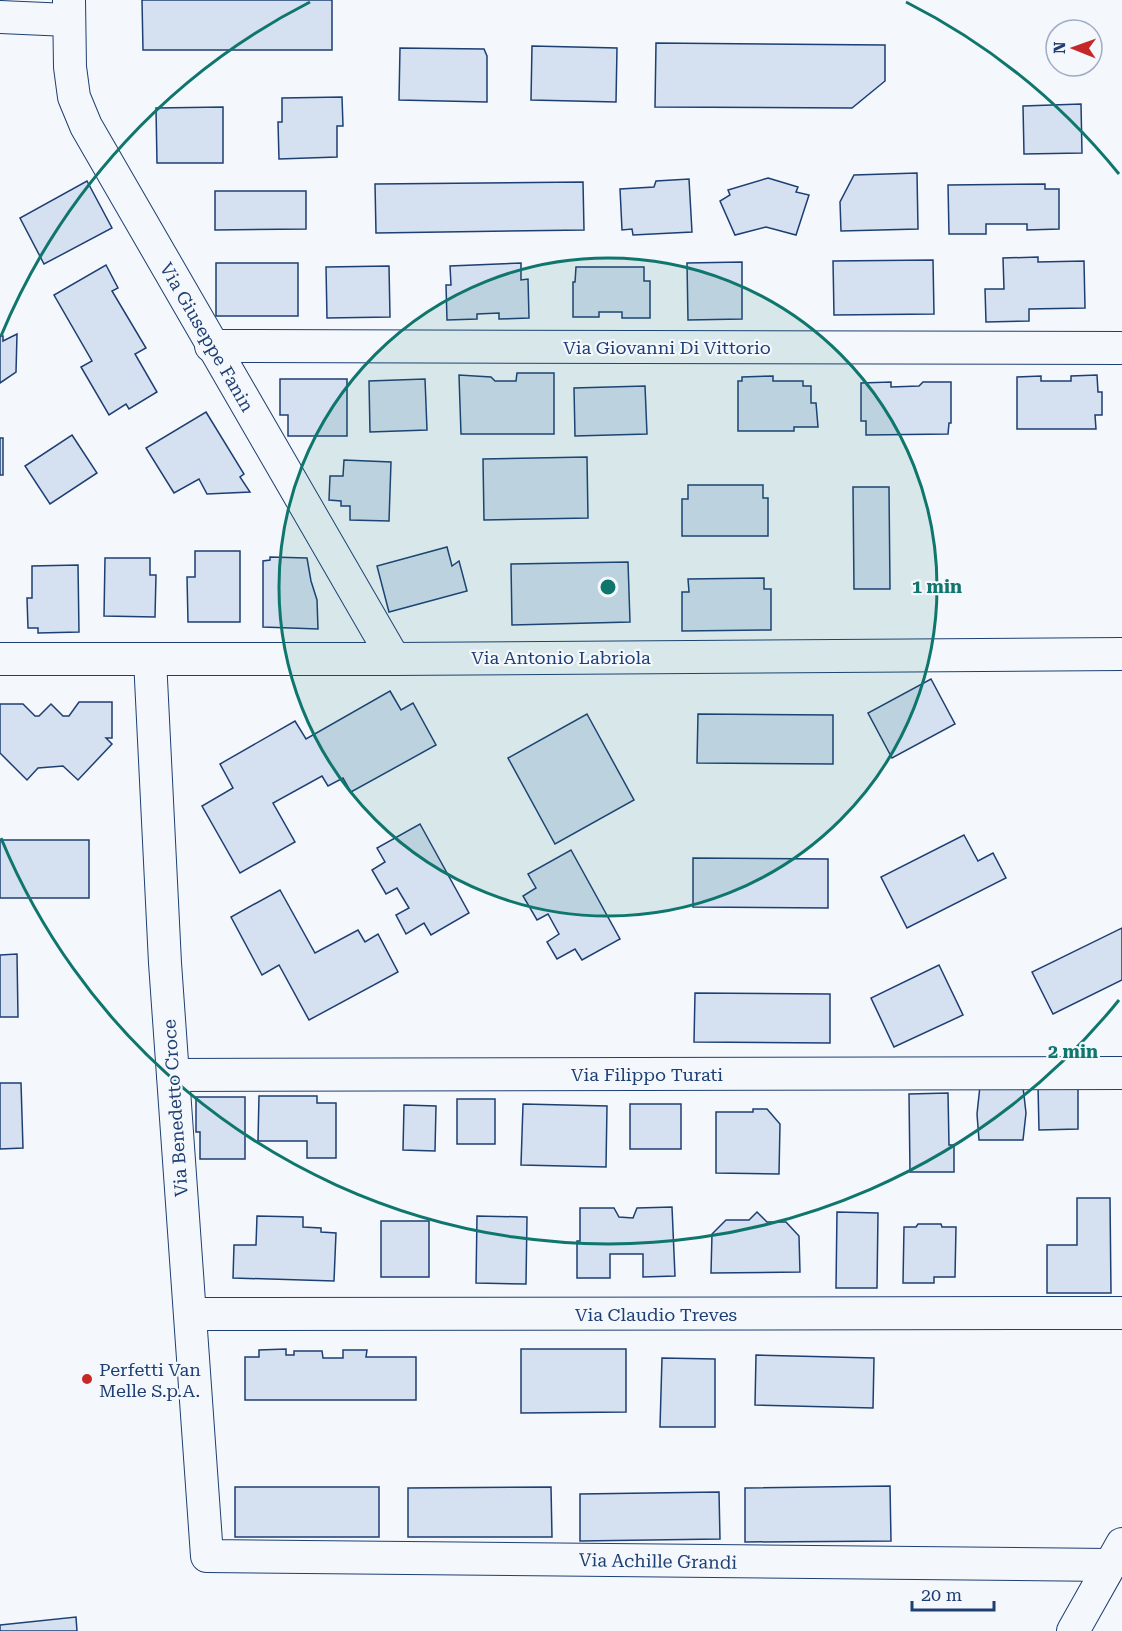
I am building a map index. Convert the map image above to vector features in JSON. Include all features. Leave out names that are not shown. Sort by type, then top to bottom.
[{"type":"street","points":[[0,17],[69,10]]},
{"type":"street","name":"Via Giuseppe Fanin","points":[[69,10],[74,97],[86,126],[394,658]]},
{"type":"street","name":"Via Giovanni Di Vittorio","points":[[212,346],[1122,348]]},
{"type":"street","name":"Via Antonio Labriola","points":[[0,659],[1122,654]]},
{"type":"street","name":"Via Benedetto Croce","points":[[150,659],[165,963],[207,1556]]},
{"type":"street","name":"Via Filippo Turati","points":[[173,1075],[1122,1073]]},
{"type":"street","name":"Via Claudio Treves","points":[[190,1314],[1122,1313]]},
{"type":"street","points":[[1073,1631],[1116,1555]]},
{"type":"street","name":"Via Achille Grandi","points":[[207,1556],[1116,1555]]},
{"type":"building","points":[[142,0],[332,0],[332,50],[143,50]]},
{"type":"building","points":[[656,43],[885,45],[885,81],[852,108],[655,107]]},
{"type":"building","points":[[532,46],[617,48],[616,102],[531,100]]},
{"type":"building","points":[[400,48],[484,49],[487,56],[487,102],[399,100]]},
{"type":"building","points":[[342,97],[343,126],[337,126],[337,157],[279,159],[278,122],[282,122],[282,98]]},
{"type":"building","points":[[1081,104],[1082,153],[1024,154],[1023,106]]},
{"type":"building","points":[[223,107],[223,163],[157,163],[156,108]]},
{"type":"building","points":[[917,173],[918,229],[841,231],[840,202],[854,175]]},
{"type":"building","points":[[768,178],[798,187],[796,192],[809,195],[796,235],[766,227],[735,235],[720,201],[730,195],[728,190]]},
{"type":"building","points":[[689,179],[692,232],[633,235],[632,229],[622,230],[620,189],[654,187],[656,181]]},
{"type":"building","points":[[87,181],[112,228],[44,264],[20,218]]},
{"type":"building","points":[[583,182],[584,230],[376,233],[375,184]]},
{"type":"building","points":[[1045,184],[1045,189],[1059,189],[1059,229],[1027,230],[1027,224],[986,224],[986,234],[949,234],[948,185]]},
{"type":"building","points":[[215,191],[306,191],[306,229],[215,230]]},
{"type":"building","points":[[1038,257],[1038,262],[1084,261],[1085,308],[1029,309],[1029,321],[986,322],[985,289],[1004,289],[1003,258]]},
{"type":"building","points":[[933,260],[934,314],[834,315],[833,261]]},
{"type":"building","points":[[742,262],[742,319],[688,320],[687,263]]},
{"type":"building","points":[[216,263],[298,263],[298,316],[216,316]]},
{"type":"building","points":[[521,263],[521,280],[528,279],[529,318],[499,319],[499,313],[477,314],[477,319],[447,320],[446,285],[451,285],[450,266]]},
{"type":"building","points":[[106,265],[118,288],[112,291],[146,348],[135,354],[157,392],[129,409],[126,404],[109,415],[81,367],[92,361],[54,295]]},
{"type":"building","points":[[389,266],[390,317],[327,318],[326,267]]},
{"type":"building","points":[[576,267],[644,267],[644,281],[650,281],[650,318],[622,318],[622,312],[599,312],[599,317],[573,317],[573,282],[575,282]]},
{"type":"building","points":[[17,334],[16,372],[0,383],[0,336],[3,336],[3,341]]},
{"type":"building","points":[[517,373],[554,373],[554,434],[461,434],[459,375],[491,377],[495,381],[516,381]]},
{"type":"building","points":[[1097,375],[1098,392],[1102,392],[1102,415],[1095,415],[1096,429],[1017,429],[1017,377],[1041,376],[1041,381],[1071,381],[1071,376]]},
{"type":"building","points":[[773,376],[773,381],[803,381],[803,386],[811,386],[811,403],[816,403],[818,427],[794,427],[794,431],[738,431],[738,381],[742,381],[742,377]]},
{"type":"building","points":[[280,379],[347,379],[347,436],[288,436],[288,415],[280,415]]},
{"type":"building","points":[[425,379],[427,430],[370,432],[369,381]]},
{"type":"building","points":[[891,382],[891,387],[919,386],[923,382],[951,382],[951,423],[949,423],[948,434],[866,435],[866,421],[861,421],[861,383]]},
{"type":"building","points":[[645,386],[647,434],[575,436],[574,388]]},
{"type":"building","points":[[206,412],[244,474],[240,477],[250,492],[207,494],[199,479],[174,493],[146,448]]},
{"type":"building","points":[[72,435],[97,473],[50,504],[25,466]]},
{"type":"building","points":[[0,438],[3,438],[3,475],[0,475]]},
{"type":"building","points":[[587,457],[588,518],[484,520],[483,459]]},
{"type":"building","points":[[344,460],[391,462],[389,521],[350,520],[350,506],[341,506],[341,501],[329,500],[330,476],[343,476]]},
{"type":"building","points":[[688,485],[763,485],[763,498],[768,498],[768,536],[682,536],[682,499],[688,499]]},
{"type":"building","points":[[853,487],[889,487],[890,589],[854,589]]},
{"type":"building","points":[[447,547],[452,566],[459,561],[467,591],[389,612],[377,566]]},
{"type":"building","points":[[195,551],[240,551],[240,622],[188,622],[187,577],[195,577]]},
{"type":"building","points":[[270,557],[307,558],[317,600],[318,629],[263,627],[263,561],[270,560]]},
{"type":"building","points":[[105,558],[150,558],[150,575],[156,575],[155,617],[104,616]]},
{"type":"building","points":[[628,562],[630,622],[512,625],[511,564]]},
{"type":"building","points":[[78,565],[79,632],[38,633],[38,628],[28,628],[27,598],[32,598],[32,566]]},
{"type":"building","points":[[764,578],[764,589],[771,589],[771,630],[682,631],[682,592],[689,592],[688,579]]},
{"type":"building","points":[[931,679],[955,724],[892,758],[868,713]]},
{"type":"building","points":[[390,691],[401,710],[413,703],[436,745],[351,792],[343,778],[328,786],[322,776],[273,803],[295,842],[240,873],[202,806],[233,788],[220,764],[295,721],[306,739]]},
{"type":"building","points":[[79,702],[112,702],[112,738],[106,738],[112,744],[78,780],[63,766],[38,768],[27,780],[0,753],[0,704],[23,704],[35,716],[39,716],[51,704],[63,716],[69,716]]},
{"type":"building","points":[[587,714],[634,800],[555,844],[508,758]]},
{"type":"building","points":[[698,714],[833,715],[833,764],[697,763]]},
{"type":"building","points":[[420,824],[469,913],[431,935],[424,923],[406,934],[396,915],[409,908],[397,888],[386,894],[372,870],[385,862],[377,848]]},
{"type":"building","points":[[964,835],[978,861],[993,853],[1006,878],[907,928],[881,877]]},
{"type":"building","points":[[0,840],[89,840],[89,898],[0,898]]},
{"type":"building","points":[[571,850],[620,939],[582,960],[575,949],[557,959],[547,942],[559,934],[548,914],[537,920],[523,896],[536,888],[528,874]]},
{"type":"building","points":[[693,858],[828,859],[828,908],[693,907]]},
{"type":"building","points":[[280,890],[315,953],[358,930],[365,942],[378,934],[398,972],[309,1020],[279,965],[262,975],[231,917]]},
{"type":"building","points":[[1122,928],[1122,980],[1053,1014],[1032,972]]},
{"type":"building","points":[[17,954],[18,1017],[0,1017],[0,955]]},
{"type":"building","points":[[939,965],[963,1015],[894,1047],[871,998]]},
{"type":"building","points":[[695,993],[830,994],[830,1043],[694,1042]]},
{"type":"building","points":[[0,1083],[21,1083],[23,1148],[0,1149]]},
{"type":"building","points":[[980,1086],[1023,1087],[1026,1113],[1023,1140],[979,1140],[977,1114]]},
{"type":"building","points":[[1038,1086],[1078,1086],[1078,1129],[1039,1130]]},
{"type":"building","points":[[948,1093],[949,1145],[954,1145],[954,1172],[910,1172],[909,1094]]},
{"type":"building","points":[[259,1096],[317,1096],[317,1103],[336,1103],[336,1158],[307,1158],[307,1141],[258,1141]]},
{"type":"building","points":[[196,1097],[245,1097],[245,1159],[200,1159],[200,1132],[196,1132]]},
{"type":"building","points":[[457,1099],[495,1099],[495,1144],[457,1144]]},
{"type":"building","points":[[523,1104],[607,1106],[606,1167],[521,1165]]},
{"type":"building","points":[[630,1104],[681,1104],[681,1149],[630,1149]]},
{"type":"building","points":[[404,1105],[436,1106],[435,1151],[403,1150]]},
{"type":"building","points":[[753,1109],[767,1109],[780,1124],[779,1174],[716,1173],[716,1112],[753,1112]]},
{"type":"building","points":[[1077,1198],[1110,1198],[1111,1293],[1047,1293],[1047,1245],[1077,1245]]},
{"type":"building","points":[[672,1207],[675,1276],[643,1277],[643,1254],[610,1254],[610,1278],[577,1278],[580,1208],[614,1208],[619,1217],[633,1218],[637,1208]]},
{"type":"building","points":[[757,1212],[767,1222],[786,1222],[799,1236],[800,1272],[711,1273],[712,1234],[726,1220],[749,1220]]},
{"type":"building","points":[[837,1212],[878,1213],[877,1288],[836,1288]]},
{"type":"building","points":[[257,1216],[303,1217],[303,1227],[321,1228],[321,1232],[336,1233],[334,1281],[233,1278],[234,1245],[256,1245]]},
{"type":"building","points":[[477,1216],[527,1217],[526,1284],[476,1283]]},
{"type":"building","points":[[381,1221],[429,1221],[429,1277],[381,1277]]},
{"type":"building","points":[[918,1224],[941,1224],[942,1227],[956,1227],[955,1277],[934,1277],[934,1283],[903,1283],[904,1227],[916,1227]]},
{"type":"building","points":[[286,1349],[286,1355],[294,1355],[294,1351],[322,1351],[323,1358],[343,1358],[343,1350],[367,1350],[366,1357],[416,1357],[416,1400],[245,1400],[245,1357],[259,1357],[259,1350]]},
{"type":"building","points":[[521,1349],[626,1349],[626,1412],[521,1413]]},
{"type":"building","points":[[756,1355],[874,1358],[873,1408],[755,1405]]},
{"type":"building","points":[[662,1358],[715,1359],[715,1427],[660,1427]]},
{"type":"building","points":[[890,1486],[891,1541],[745,1542],[745,1488]]},
{"type":"building","points":[[235,1487],[379,1487],[379,1537],[235,1537]]},
{"type":"building","points":[[551,1487],[552,1537],[408,1537],[408,1488]]},
{"type":"building","points":[[719,1492],[720,1539],[580,1541],[580,1494]]},
{"type":"building","points":[[76,1617],[77,1631],[0,1631],[0,1625]]},
{"type":"place","name":"Perfetti Van Melle S.p.A.","points":[[87,1379]]}]
